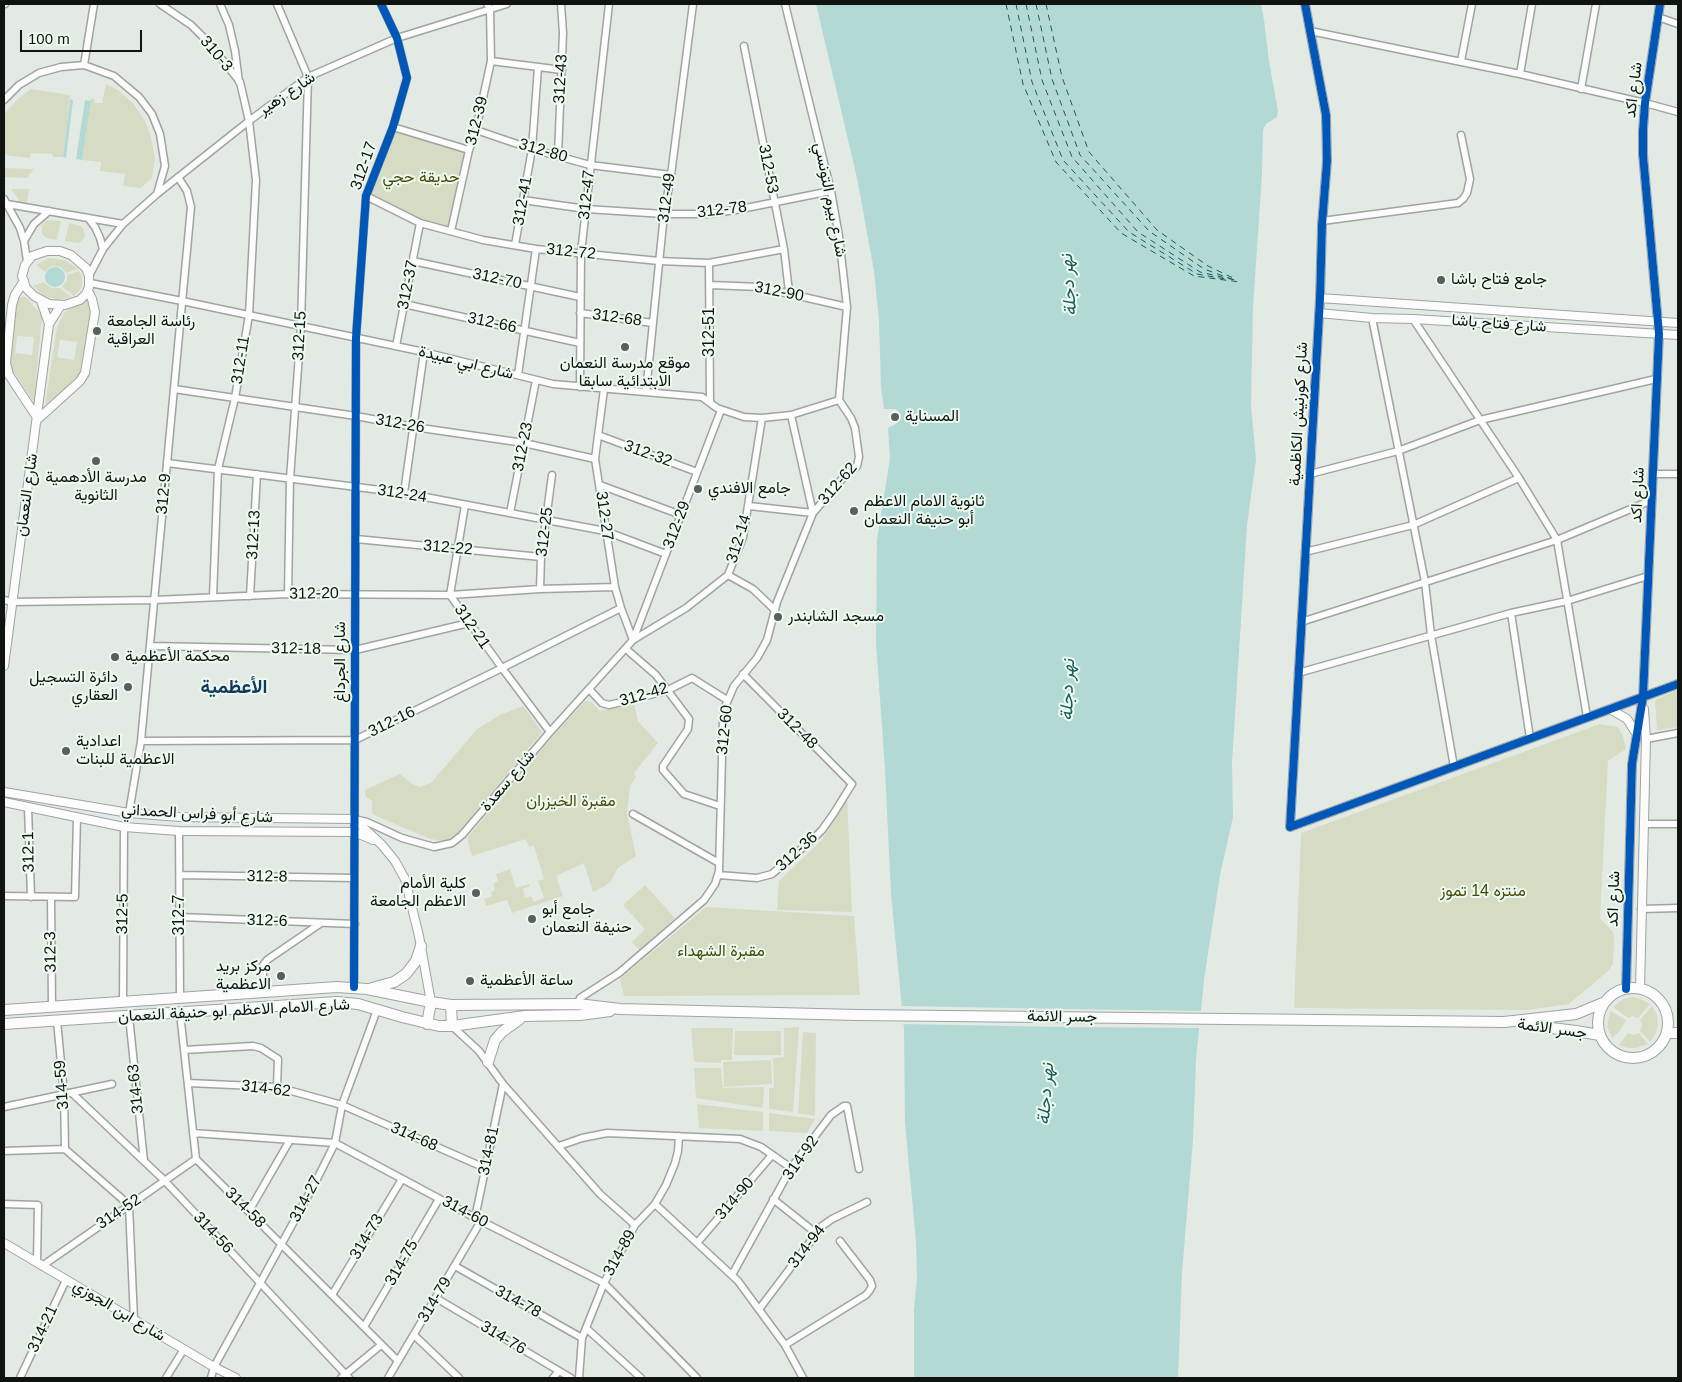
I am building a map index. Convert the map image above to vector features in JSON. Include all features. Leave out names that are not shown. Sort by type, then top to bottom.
[{"type":"main road","points":[[367,989],[394,982],[406,974],[416,962],[421,946]]},
{"type":"main road","name":"شارع الامام الاعظم ابو حنيفة النعمان","points":[[4,1010],[337,987],[367,989],[451,1005],[578,1004],[621,1009]]},
{"type":"main road","points":[[1626,989],[1640,989],[1655,996],[1661,1002],[1667,1015],[1667,1033],[1657,1049],[1647,1055],[1636,1058],[1625,1057],[1614,1053],[1600,1036],[1598,1024],[1600,1012],[1605,1002],[1611,996],[1626,989]]},
{"type":"main road","name":"شارع الامام الاعظم ابو حنيفة النعمان","points":[[4,1024],[337,1002],[358,1004],[427,1024],[452,1026],[525,1016],[580,1015],[621,1009]]},
{"type":"main road","points":[[427,1024],[431,1002]]},
{"type":"main road","name":"جسر الائمة","points":[[1504,1022],[1576,1014],[1605,1002]]},
{"type":"main road","points":[[451,1005],[452,1026]]},
{"type":"main road","name":"جسر الائمة","points":[[621,1009],[848,1014],[1504,1022],[1576,1030],[1600,1036]]},
{"type":"main road","points":[[1667,1015],[1678,1015]]},
{"type":"main road","points":[[488,1062],[496,1040],[502,1032],[525,1016]]},
{"type":"main road","points":[[1667,1033],[1678,1033]]},
{"type":"street","points":[[84,65],[94,4]]},
{"type":"street","name":"310-3","points":[[160,4],[191,25],[240,82],[249,121]]},
{"type":"street","points":[[220,4],[229,24],[240,82]]},
{"type":"street","points":[[277,4],[308,77]]},
{"type":"street","name":"312-17","points":[[356,338],[366,196],[392,127],[407,78],[397,38],[382,4]]},
{"type":"street","name":"شارع زهير","points":[[89,283],[103,249],[123,224],[178,177],[308,77],[397,38],[488,6],[507,4]]},
{"type":"street","name":"312-43","points":[[558,155],[563,33],[561,4]]},
{"type":"street","name":"312-47","points":[[580,387],[581,253],[609,4]]},
{"type":"street","name":"312-49","points":[[646,392],[664,214],[671,175],[693,4]]},
{"type":"street","name":"شارع بيرم التونسي","points":[[785,4],[831,192],[839,236],[848,307],[839,400]]},
{"type":"street","name":"شارع كورنيش الكاظمية","points":[[1305,4],[1326,115],[1328,161],[1322,221],[1320,298],[1290,827],[1454,767]]},
{"type":"street","points":[[1461,61],[1472,4]]},
{"type":"street","points":[[1520,74],[1532,4]]},
{"type":"street","points":[[1582,89],[1596,4]]},
{"type":"street","name":"شارع اكد","points":[[1640,989],[1646,739],[1643,697],[1659,334],[1643,155],[1645,103],[1660,4]]},
{"type":"street","name":"312-39","points":[[452,231],[469,150],[476,130],[491,61],[488,6]]},
{"type":"street","points":[[1658,17],[1678,24]]},
{"type":"street","points":[[1310,31],[1461,61],[1678,112]]},
{"type":"street","name":"312-53","points":[[744,46],[784,248],[789,292]]},
{"type":"street","points":[[491,61],[562,70]]},
{"type":"street","points":[[4,100],[19,85],[39,74],[62,67],[84,65],[105,71],[123,82],[139,97],[152,114],[160,134],[165,166],[157,194]]},
{"type":"street","name":"312-41","points":[[515,245],[532,149],[538,67]]},
{"type":"street","name":"312-15","points":[[288,594],[290,478],[302,326],[308,77]]},
{"type":"street","name":"312-11","points":[[212,597],[218,469],[235,398],[248,315],[256,180],[249,121]]},
{"type":"street","points":[[392,127],[469,150]]},
{"type":"street","name":"312-80","points":[[476,130],[532,149],[590,165],[671,175]]},
{"type":"street","points":[[1322,221],[1458,202],[1463,199],[1467,193],[1470,179],[1461,135]]},
{"type":"street","name":"312-9","points":[[129,813],[141,741],[192,207],[187,190],[178,177]]},
{"type":"street","name":"312-78","points":[[523,200],[586,209],[664,214],[706,214],[831,192]]},
{"type":"street","name":"312-72","points":[[366,196],[420,224],[483,240],[536,249],[659,261],[709,263],[784,248]]},
{"type":"street","points":[[5,202],[123,224]]},
{"type":"street","points":[[5,202],[17,222],[24,241],[27,261]]},
{"type":"street","points":[[24,241],[34,224],[49,211]]},
{"type":"street","points":[[88,218],[98,232],[103,249]]},
{"type":"street","name":"312-37","points":[[396,346],[420,224]]},
{"type":"street","points":[[518,375],[536,249]]},
{"type":"street","points":[[24,281],[14,295],[6,363],[9,375],[38,419],[80,381],[85,374],[95,312],[89,283],[81,262],[71,255],[64,252],[43,251],[27,261],[22,272],[28,291],[41,301],[61,305],[77,302],[89,283]]},
{"type":"street","name":"312-70","points":[[413,261],[580,297]]},
{"type":"street","name":"312-51","points":[[709,263],[710,402]]},
{"type":"street","name":"شارع ابي عبيدة","points":[[89,283],[424,352],[536,380],[580,387],[697,396],[721,410],[744,418],[762,418],[791,414],[839,400]]},
{"type":"street","name":"312-90","points":[[710,285],[760,287],[789,292],[848,307]]},
{"type":"street","name":"شارع فتاح باشا","points":[[1320,298],[1678,323]]},
{"type":"street","name":"شارع النعمان","points":[[41,301],[49,324]]},
{"type":"street","name":"312-66","points":[[404,304],[580,344]]},
{"type":"street","name":"شارع النعمان","points":[[4,666],[49,324],[61,305]]},
{"type":"street","name":"312-68","points":[[580,313],[653,324]]},
{"type":"street","name":"شارع فتاح باشا","points":[[1319,313],[1372,318],[1678,336]]},
{"type":"street","points":[[1372,318],[1425,582],[1454,767],[1678,684]]},
{"type":"street","points":[[1414,319],[1519,478],[1557,540],[1587,717]]},
{"type":"street","name":"شارع الجرداغ","points":[[354,987],[356,338]]},
{"type":"street","points":[[404,493],[424,352]]},
{"type":"street","points":[[1310,474],[1398,451],[1480,420],[1656,379]]},
{"type":"street","name":"312-23","points":[[510,513],[536,380]]},
{"type":"street","name":"312-26","points":[[174,389],[524,443],[595,459]]},
{"type":"street","name":"312-27","points":[[604,389],[595,459],[615,587],[633,640]]},
{"type":"street","name":"312-62","points":[[813,513],[836,485],[857,466],[859,460],[854,423],[839,400]]},
{"type":"street","name":"312-29","points":[[633,640],[721,410]]},
{"type":"street","points":[[749,506],[813,513],[791,414]]},
{"type":"street","name":"312-14","points":[[633,640],[686,608],[728,575],[743,538],[762,418]]},
{"type":"street","name":"312-32","points":[[598,435],[697,472]]},
{"type":"street","name":"312-24","points":[[167,463],[404,493],[465,504],[605,531],[666,554]]},
{"type":"street","name":"312-13","points":[[250,596],[257,474]]},
{"type":"street","points":[[1653,474],[1678,474]]},
{"type":"street","name":"312-25","points":[[540,589],[540,557],[552,475]]},
{"type":"street","points":[[1305,552],[1413,525],[1519,478]]},
{"type":"street","points":[[600,485],[681,515]]},
{"type":"street","points":[[1301,622],[1557,540],[1652,500]]},
{"type":"street","name":"312-21","points":[[465,504],[450,595],[550,732]]},
{"type":"street","name":"312-60","points":[[578,1004],[580,998],[619,973],[704,900],[712,890],[718,875],[719,863],[723,722],[727,700],[734,686],[762,649],[770,630],[775,610],[813,513]]},
{"type":"street","name":"312-22","points":[[356,539],[540,557]]},
{"type":"street","points":[[728,575],[753,589],[775,610]]},
{"type":"street","points":[[1298,673],[1511,613],[1567,601],[1648,576]]},
{"type":"street","name":"312-20","points":[[4,600],[13,602],[154,600],[288,594],[450,595],[540,589],[615,587]]},
{"type":"street","name":"312-16","points":[[141,741],[354,740],[621,608]]},
{"type":"street","points":[[1511,613],[1530,738]]},
{"type":"street","name":"312-18","points":[[150,646],[355,650],[469,623]]},
{"type":"street","name":"شارع سعدة","points":[[354,819],[367,822],[389,833],[428,846],[440,847],[452,843],[462,835],[550,732],[633,640]]},
{"type":"street","points":[[626,649],[656,676],[690,722],[663,766],[663,770],[684,794],[720,806]]},
{"type":"street","name":"312-48","points":[[743,674],[852,784]]},
{"type":"street","name":"312-42","points":[[589,690],[602,703],[609,706],[666,691],[692,678],[727,700]]},
{"type":"street","name":"شارع اكد","points":[[1626,989],[1632,764],[1643,697]]},
{"type":"street","points":[[1610,709],[1627,719],[1636,733]]},
{"type":"street","points":[[1646,739],[1678,733]]},
{"type":"street","name":"312-36","points":[[718,875],[757,878],[772,874],[822,830],[852,784]]},
{"type":"street","name":"شارع أبو فراس الحمداني","points":[[4,792],[129,813],[180,816],[354,819],[382,845],[395,861],[405,879],[421,946],[431,1002]]},
{"type":"street","name":"شارع أبو فراس الحمداني","points":[[4,802],[124,827],[179,831],[354,832],[382,845]]},
{"type":"street","name":"312-1","points":[[28,807],[30,897]]},
{"type":"street","points":[[633,814],[719,863]]},
{"type":"street","points":[[179,831],[180,816]]},
{"type":"street","points":[[4,896],[75,897],[77,817]]},
{"type":"street","points":[[1645,824],[1678,824]]},
{"type":"street","name":"312-5","points":[[122,1002],[124,827]]},
{"type":"street","name":"312-7","points":[[179,831],[180,999]]},
{"type":"street","name":"312-8","points":[[180,875],[354,878]]},
{"type":"street","name":"312-3","points":[[51,897],[52,1007]]},
{"type":"street","points":[[1641,909],[1678,908]]},
{"type":"street","name":"312-6","points":[[180,918],[355,924]]},
{"type":"street","points":[[263,993],[263,965],[267,960],[321,923]]},
{"type":"street","name":"314-27","points":[[211,1378],[214,1367],[335,1143],[342,1105],[377,1010]]},
{"type":"street","points":[[180,1012],[196,1159]]},
{"type":"street","name":"314-63","points":[[129,1016],[144,1161]]},
{"type":"street","name":"314-59","points":[[57,1021],[64,1094],[65,1149]]},
{"type":"street","points":[[452,1026],[468,1039],[488,1062],[503,1084],[560,1146],[600,1194],[635,1225]]},
{"type":"street","points":[[184,1050],[252,1046],[261,1048],[278,1059],[277,1087]]},
{"type":"street","name":"314-62","points":[[188,1083],[277,1087],[342,1105]]},
{"type":"street","points":[[4,1107],[112,1084]]},
{"type":"street","name":"314-81","points":[[478,1220],[485,1168],[503,1084]]},
{"type":"street","name":"314-56","points":[[72,1093],[165,1181],[345,1377]]},
{"type":"street","name":"314-68","points":[[342,1105],[485,1168]]},
{"type":"street","name":"314-92","points":[[732,1274],[791,1168],[831,1115],[841,1107],[847,1106],[859,1169]]},
{"type":"street","name":"314-60","points":[[193,1133],[335,1143],[478,1220],[604,1283],[697,1378]]},
{"type":"street","points":[[560,1146],[582,1138],[607,1134],[740,1139],[761,1147],[791,1168]]},
{"type":"street","name":"314-89","points":[[579,1378],[582,1338],[604,1283],[635,1225],[655,1204],[666,1185],[675,1163],[679,1136]]},
{"type":"street","points":[[249,1211],[290,1140]]},
{"type":"street","points":[[4,1151],[65,1149],[129,1206],[134,1320]]},
{"type":"street","name":"314-90","points":[[697,1243],[772,1155]]},
{"type":"street","name":"314-52","points":[[40,1264],[129,1206],[196,1159]]},
{"type":"street","name":"314-58","points":[[196,1159],[398,1362]]},
{"type":"street","name":"314-73","points":[[332,1295],[402,1179]]},
{"type":"street","name":"314-75","points":[[364,1327],[439,1199]]},
{"type":"street","points":[[774,1199],[817,1234]]},
{"type":"street","name":"314-94","points":[[760,1308],[826,1222],[867,1202]]},
{"type":"street","points":[[4,1204],[38,1205],[40,1264]]},
{"type":"street","points":[[655,1204],[732,1274],[760,1308],[784,1345],[802,1378]]},
{"type":"street","name":"314-79","points":[[388,1378],[436,1298],[478,1220]]},
{"type":"street","points":[[784,1345],[866,1295],[870,1290],[872,1286],[870,1280],[840,1241]]},
{"type":"street","name":"شارع ابن الجوزي","points":[[4,1243],[184,1350],[236,1378]]},
{"type":"street","name":"314-78","points":[[454,1266],[582,1338]]},
{"type":"street","name":"314-21","points":[[20,1378],[66,1280]]},
{"type":"street","name":"314-76","points":[[436,1298],[571,1378]]},
{"type":"street","points":[[586,1328],[641,1378]]},
{"type":"street","points":[[414,1335],[458,1378]]},
{"type":"street","points":[[345,1377],[381,1345]]},
{"type":"street","points":[[166,1378],[184,1350]]},
{"type":"street","points":[[553,1378],[559,1371]]},
{"type":"green space","points":[[106,84],[118,90],[133,103],[145,121],[150,133],[155,158],[152,178],[141,188],[123,186],[125,174],[100,171],[101,162],[82,160],[91,98],[95,100],[94,103],[102,103]]},
{"type":"green space","points":[[31,89],[70,95],[63,157],[53,157],[52,154],[31,153],[30,158],[4,155],[4,114]]},
{"type":"green space","name":"حديقة حجي","points":[[393,127],[465,149],[468,161],[451,231],[420,223],[366,196]]},
{"type":"green space","points":[[4,168],[34,169],[27,178],[4,177]]},
{"type":"green space","points":[[11,189],[29,189],[27,203],[20,202]]},
{"type":"green space","points":[[47,220],[61,221],[57,240],[46,238],[42,234],[42,225]]},
{"type":"green space","points":[[69,223],[81,226],[84,230],[85,237],[79,243],[65,241]]},
{"type":"green space","points":[[49,258],[65,260],[78,269],[66,273],[61,267],[53,266],[45,272],[36,265]]},
{"type":"green space","points":[[79,271],[82,277],[82,286],[74,296],[62,287],[67,280],[67,275]]},
{"type":"green space","points":[[44,282],[51,288],[60,288],[72,297],[58,300],[43,295],[33,286]]},
{"type":"green space","points":[[26,297],[42,316],[34,402],[9,365],[18,299]],"holes":[[[17,336],[34,337],[32,355],[15,353]]]},
{"type":"green space","points":[[86,299],[89,300],[92,309],[81,377],[45,405],[57,327],[64,313]],"holes":[[[60,340],[77,342],[74,360],[57,357]]]},
{"type":"green space","points":[[1678,690],[1678,727],[1657,730],[1655,700]]},
{"type":"green space","name":"مقبرة الخيزران","points":[[585,701],[591,702],[600,711],[634,703],[638,721],[658,743],[634,773],[636,777],[630,786],[627,813],[636,856],[618,868],[611,881],[593,892],[584,863],[556,876],[563,896],[512,913],[507,900],[486,906],[484,899],[492,896],[491,892],[495,890],[493,883],[498,882],[496,874],[510,869],[516,888],[529,884],[530,886],[523,889],[525,898],[531,896],[534,902],[544,898],[538,881],[544,879],[534,846],[529,847],[526,839],[472,856],[468,837]]},
{"type":"green space","name":"مقبرة الخيزران","points":[[523,706],[542,732],[459,832],[451,838],[444,841],[430,839],[372,814],[372,801],[365,796],[365,790],[400,774],[412,784],[420,787],[431,783],[477,729],[500,715]]},
{"type":"green space","name":"منتزه 14 تموز","points":[[1600,724],[1618,727],[1626,749],[1608,761],[1600,918],[1613,932],[1613,964],[1608,971],[1569,1004],[1526,1010],[1294,1008],[1301,833]]},
{"type":"green space","points":[[847,795],[852,912],[777,910],[779,881],[822,840]]},
{"type":"green space","points":[[645,885],[675,918],[639,950],[632,942],[645,929],[623,905]]},
{"type":"green space","name":"مقبرة الشهداء","points":[[706,907],[854,916],[860,995],[624,996],[620,979]]},
{"type":"green space","points":[[1633,997],[1650,1004],[1638,1018],[1633,1016],[1628,1018],[1613,1007],[1623,999]]},
{"type":"green space","points":[[1652,1006],[1657,1015],[1658,1024],[1656,1033],[1650,1042],[1640,1031],[1642,1025],[1640,1020]]},
{"type":"green space","points":[[1610,1011],[1626,1020],[1620,1031],[1612,1038],[1607,1027]]},
{"type":"green space","points":[[799,1027],[793,1112],[769,1109],[769,1088],[774,1088],[773,1058],[784,1057],[784,1028]]},
{"type":"green space","points":[[691,1028],[733,1028],[732,1060],[721,1060],[721,1063],[694,1062]]},
{"type":"green space","points":[[735,1031],[781,1031],[781,1055],[734,1055]]},
{"type":"green space","points":[[803,1032],[816,1033],[815,1116],[798,1113]]},
{"type":"green space","points":[[1628,1033],[1633,1035],[1639,1033],[1648,1044],[1636,1048],[1619,1045]]},
{"type":"green space","points":[[771,1060],[772,1084],[724,1087],[723,1062]]},
{"type":"green space","points":[[694,1068],[721,1068],[723,1088],[764,1087],[763,1108],[696,1098]]},
{"type":"green space","points":[[697,1104],[763,1112],[763,1131],[699,1128]]},
{"type":"green space","points":[[769,1113],[815,1119],[807,1133],[769,1131]]},
{"type":"water","name":"نهر دجلة","points":[[816,4],[1261,4],[1278,111],[1277,117],[1266,124],[1263,130],[1253,308],[1251,405],[1256,460],[1247,525],[1232,763],[1233,817],[1220,875],[1204,980],[1196,1060],[1193,1140],[1182,1273],[1178,1378],[914,1378],[914,1310],[917,1278],[916,1242],[905,1123],[904,1029],[891,894],[876,643],[877,540],[890,458],[888,428],[896,424],[901,415],[896,409],[884,409],[874,271],[857,178]]},
{"type":"water","points":[[70,99],[73,100],[66,158],[63,157]]},
{"type":"water","points":[[85,100],[91,101],[82,160],[76,159]]},
{"type":"water","points":[[55,267],[62,270],[65,277],[62,284],[55,287],[48,284],[45,277],[48,270]]},
{"type":"pier","points":[[900,1006],[1203,1011],[1202,1028],[1063,1027],[901,1024]]},
{"type":"ferry route","points":[[1006,4],[1023,84],[1056,162],[1121,233],[1194,276],[1240,282]]},
{"type":"ferry route","points":[[1016,4],[1032,82],[1063,160],[1129,232],[1197,274],[1225,279]]},
{"type":"ferry route","points":[[1026,4],[1042,80],[1072,157],[1138,232],[1200,272],[1235,280]]},
{"type":"ferry route","points":[[1036,4],[1052,79],[1080,155],[1149,231],[1204,269],[1237,281]]},
{"type":"ferry route","points":[[1046,4],[1062,77],[1089,152],[1157,230],[1208,266],[1233,278]]},
{"type":"cycle path","points":[[354,987],[356,338],[366,196],[393,127],[407,78],[397,38],[381,4]]},
{"type":"cycle path","points":[[1305,4],[1326,115],[1327,161],[1290,827],[1678,684]]},
{"type":"cycle path","points":[[1626,989],[1632,764],[1643,697],[1659,334],[1643,155],[1643,130],[1645,103],[1660,4]]},
{"type":"place","name":"جامع فتاح باشا","points":[[1441,280]]},
{"type":"place","name":"رئاسة الجامعة العراقية","points":[[97,331]]},
{"type":"place","name":"موقع مدرسة النعمان الابتدائية سابقا","points":[[625,347]]},
{"type":"place","name":"المسناية","points":[[895,417]]},
{"type":"place","name":"مدرسة الأدهمية الثانوية","points":[[96,461]]},
{"type":"place","name":"جامع الافندي","points":[[698,489]]},
{"type":"place","name":"ثانوية الامام الاعظم أبو حنيفة النعمان","points":[[854,511]]},
{"type":"place","name":"مسجد الشابندر","points":[[778,617]]},
{"type":"place","name":"محكمة الأعظمية","points":[[115,657]]},
{"type":"place","name":"دائرة التسجيل العقاري","points":[[128,687]]},
{"type":"place","name":"اعدادية الاعظمية للبنات","points":[[66,751]]},
{"type":"place","name":"كلية الأمام الاعظم الجامعة","points":[[476,893]]},
{"type":"place","name":"جامع أبو حنيفة النعمان","points":[[532,919]]},
{"type":"place","name":"مركز بريد الاعظمية","points":[[281,976]]},
{"type":"place","name":"ساعة الأعظمية","points":[[470,981]]},
{"type":"district","name":"الأعظمية","points":[[234,688]]}]
